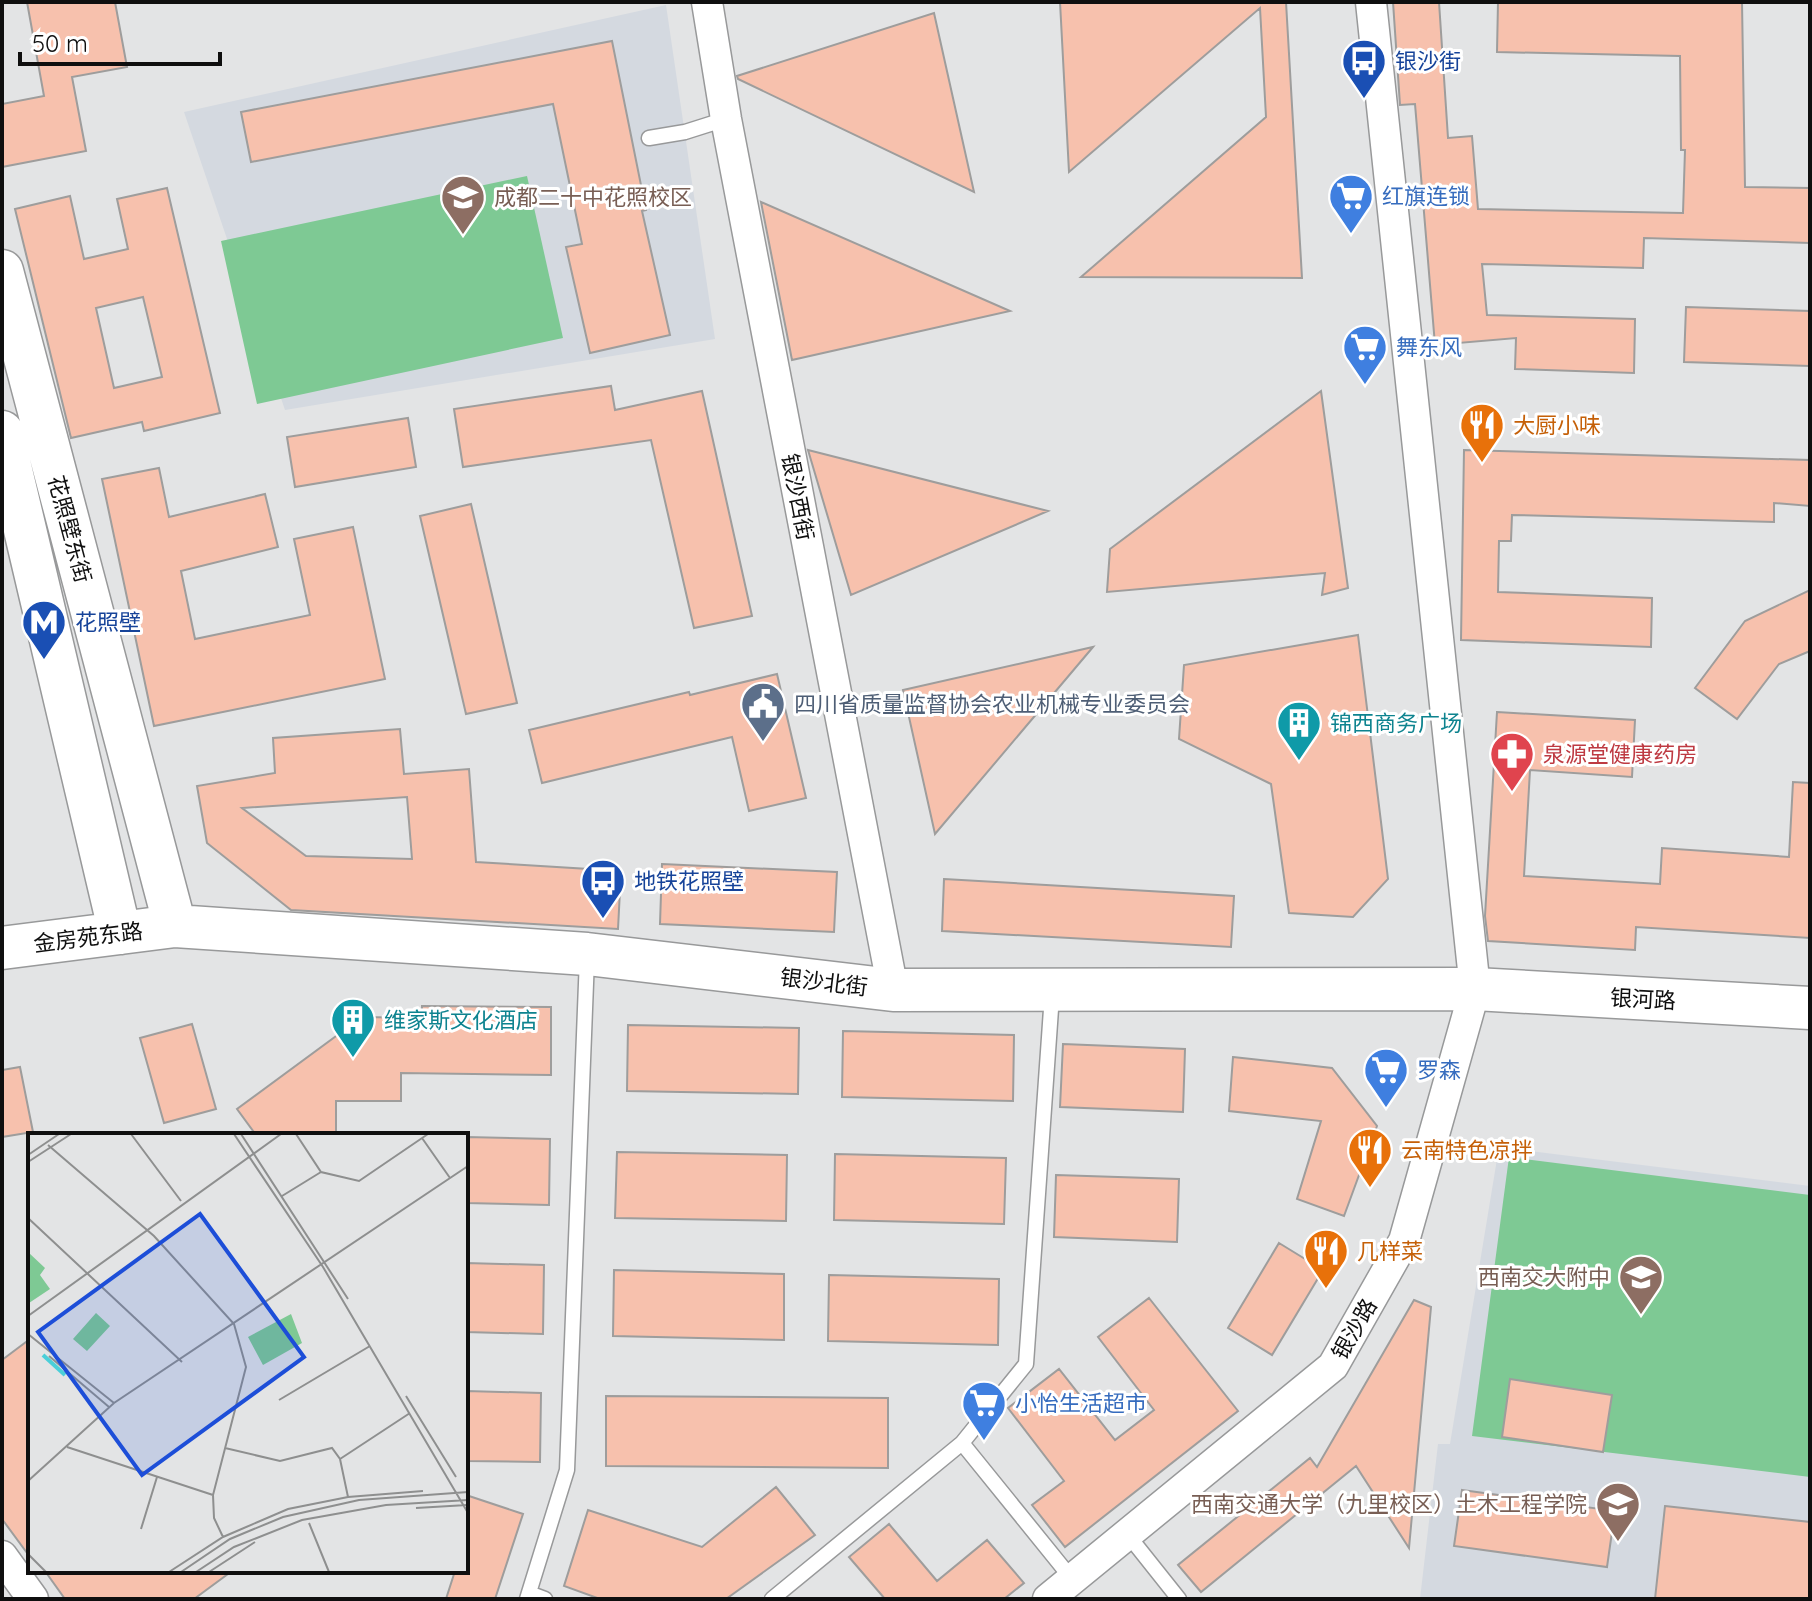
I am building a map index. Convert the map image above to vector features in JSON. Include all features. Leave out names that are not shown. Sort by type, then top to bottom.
[{"type":"street","name":"银沙西街","points":[[707,2],[726,119],[893,990]]},
{"type":"street","points":[[1371,2],[1475,989]]},
{"type":"street","name":"花照壁东街","points":[[2,271],[175,926]]},
{"type":"street","name":"花照壁东街","points":[[2,432],[120,933]]},
{"type":"street","name":"银沙北街","points":[[175,926],[587,954],[893,990],[1475,989]]},
{"type":"street","name":"金房苑东路","points":[[2,948],[175,926]]},
{"type":"street","name":"银河路","points":[[1475,989],[1810,1008]]},
{"type":"street","name":"银沙路","points":[[1048,1599],[1333,1366],[1404,1241],[1475,989]]},
{"type":"street","points":[[2,1556],[33,1599]]},
{"type":"lane","points":[[649,138],[685,132],[726,119]]},
{"type":"lane","points":[[545,1599],[528,1596],[567,1470],[587,954]]},
{"type":"lane","points":[[772,1599],[962,1443],[1026,1364],[1052,990]]},
{"type":"lane","points":[[962,1443],[1072,1579]]},
{"type":"lane","points":[[1128,1535],[1179,1599]]},
{"type":"shaded area","name":"成都二十中花照校区","points":[[666,5],[715,339],[285,410],[184,112]]},
{"type":"shaded area","name":"西南交大附中","points":[[1499,1147],[1810,1186],[1810,1599],[1420,1599],[1438,1444],[1450,1444]]},
{"type":"green space","points":[[527,176],[563,338],[257,404],[221,241]]},
{"type":"green space","name":"西南交大附中","points":[[1509,1157],[1810,1195],[1810,1477],[1472,1436]]},
{"type":"building","points":[[27,2],[115,2],[127,67],[72,77],[86,151],[2,167],[2,104],[44,96]]},
{"type":"building","points":[[1060,2],[1286,2],[1302,278],[1081,277],[1266,117],[1260,8],[1069,172]]},
{"type":"building","points":[[1393,2],[1439,2],[1448,138],[1472,136],[1478,209],[1683,213],[1685,150],[1681,150],[1680,56],[1497,52],[1498,2],[1742,2],[1745,187],[1810,188],[1810,243],[1644,238],[1643,268],[1482,264],[1487,315],[1635,319],[1634,373],[1515,369],[1516,338],[1435,345],[1415,104],[1400,105]]},
{"type":"building","points":[[934,13],[974,192],[737,76]]},
{"type":"building","points":[[612,41],[646,210],[642,211],[670,335],[590,353],[566,247],[582,244],[553,104],[251,162],[241,112]]},
{"type":"building","points":[[167,188],[220,413],[144,431],[142,422],[71,438],[15,209],[70,196],[84,259],[128,249],[117,199]],"holes":[[[143,297],[162,377],[114,388],[96,308]]]},
{"type":"building","points":[[761,202],[1010,311],[792,360]]},
{"type":"building","points":[[1686,307],[1810,311],[1810,366],[1684,362]]},
{"type":"building","points":[[611,386],[615,410],[702,391],[752,616],[694,628],[651,440],[463,467],[454,409]]},
{"type":"building","points":[[1321,391],[1348,588],[1322,595],[1325,573],[1107,592],[1110,549]]},
{"type":"building","points":[[408,418],[416,467],[295,487],[287,437]]},
{"type":"building","points":[[808,450],[1048,511],[851,595]]},
{"type":"building","points":[[1464,450],[1810,460],[1810,506],[1774,503],[1774,522],[1512,515],[1511,541],[1499,541],[1498,592],[1652,598],[1651,647],[1461,640]]},
{"type":"building","points":[[159,468],[169,517],[265,494],[278,547],[181,571],[195,639],[310,615],[294,539],[353,527],[385,679],[154,726],[102,479]]},
{"type":"building","points":[[471,504],[517,703],[466,714],[420,516]]},
{"type":"building","points":[[1810,590],[1810,651],[1779,664],[1737,719],[1695,688],[1745,621]]},
{"type":"building","name":"锦西商务广场","points":[[1358,635],[1388,879],[1353,917],[1289,913],[1271,784],[1179,739],[1184,665]]},
{"type":"building","points":[[1093,647],[935,834],[903,690]]},
{"type":"building","points":[[777,674],[806,798],[749,811],[732,737],[542,783],[529,730]]},
{"type":"building","points":[[1497,712],[1635,720],[1632,777],[1530,770],[1524,876],[1660,884],[1662,848],[1789,857],[1793,782],[1810,783],[1810,938],[1636,927],[1635,950],[1488,941],[1485,916]]},
{"type":"building","points":[[400,729],[404,774],[469,769],[476,862],[621,871],[618,929],[291,910],[207,843],[197,786],[275,773],[273,738]],"holes":[[[407,797],[412,859],[306,856],[242,808]]]},
{"type":"building","points":[[662,864],[837,872],[834,932],[660,924]]},
{"type":"building","points":[[944,879],[1234,896],[1231,947],[942,931]]},
{"type":"building","points":[[422,1006],[551,1007],[551,1075],[401,1073],[401,1101],[336,1101],[336,1133],[255,1133],[237,1109],[362,1017],[422,1018]]},
{"type":"building","points":[[192,1024],[216,1109],[164,1123],[140,1038]]},
{"type":"building","points":[[628,1025],[799,1028],[798,1094],[627,1091]]},
{"type":"building","points":[[843,1031],[1014,1035],[1013,1101],[842,1097]]},
{"type":"building","points":[[1063,1044],[1185,1049],[1183,1112],[1060,1107]]},
{"type":"building","points":[[1233,1057],[1332,1068],[1377,1126],[1344,1216],[1297,1199],[1321,1121],[1229,1111]]},
{"type":"building","points":[[20,1067],[33,1132],[2,1137],[2,1070]]},
{"type":"building","points":[[468,1137],[550,1139],[549,1205],[468,1203]]},
{"type":"building","points":[[617,1152],[787,1155],[786,1221],[615,1218]]},
{"type":"building","points":[[835,1154],[1006,1158],[1004,1224],[834,1220]]},
{"type":"building","points":[[1056,1175],[1179,1179],[1177,1242],[1054,1237]]},
{"type":"building","points":[[1279,1243],[1323,1270],[1272,1355],[1228,1328]]},
{"type":"building","points":[[468,1263],[544,1265],[543,1334],[468,1332]]},
{"type":"building","points":[[614,1270],[784,1274],[784,1340],[613,1336]]},
{"type":"building","points":[[829,1275],[999,1279],[998,1345],[828,1341]]},
{"type":"building","points":[[1149,1298],[1238,1411],[1065,1547],[1032,1505],[1064,1481],[1008,1408],[1059,1369],[1115,1440],[1154,1410],[1098,1337]]},
{"type":"building","points":[[1414,1300],[1431,1307],[1409,1548],[1356,1466],[1201,1592],[1178,1565],[1310,1458],[1317,1467]]},
{"type":"building","points":[[28,1340],[28,1554],[2,1519],[2,1360]]},
{"type":"building","points":[[1510,1379],[1612,1395],[1603,1452],[1502,1437]]},
{"type":"building","points":[[468,1391],[541,1393],[540,1462],[468,1461]]},
{"type":"building","points":[[606,1396],[888,1398],[888,1468],[606,1466]]},
{"type":"building","points":[[776,1487],[815,1535],[726,1599],[600,1599],[564,1586],[588,1510],[702,1547]]},
{"type":"building","points":[[1462,1490],[1615,1511],[1607,1567],[1454,1546]]},
{"type":"building","points":[[468,1496],[523,1514],[495,1599],[446,1599],[454,1573],[468,1573]]},
{"type":"building","points":[[1665,1506],[1810,1522],[1810,1599],[1655,1599]]},
{"type":"building","points":[[889,1524],[937,1581],[987,1540],[1024,1583],[1004,1599],[885,1599],[849,1557]]},
{"type":"building","points":[[46,1573],[229,1573],[194,1599],[65,1599]]},
{"type":"place","name":"银沙街","points":[[1364,100]]},
{"type":"place","name":"红旗连锁","points":[[1351,235]]},
{"type":"place","name":"成都二十中花照校区","points":[[463,236]]},
{"type":"place","name":"舞东风","points":[[1365,386]]},
{"type":"place","name":"大厨小味","points":[[1482,464]]},
{"type":"place","name":"花照壁","points":[[44,661]]},
{"type":"place","name":"四川省质量监督协会农业机械专业委员会","points":[[763,743]]},
{"type":"place","name":"锦西商务广场","points":[[1299,762]]},
{"type":"place","name":"泉源堂健康药房","points":[[1512,793]]},
{"type":"place","name":"地铁花照壁","points":[[603,920]]},
{"type":"place","name":"维家斯文化酒店","points":[[353,1059]]},
{"type":"place","name":"罗森","points":[[1386,1109]]},
{"type":"place","name":"云南特色凉拌","points":[[1370,1189]]},
{"type":"place","name":"几样菜","points":[[1326,1290]]},
{"type":"place","name":"西南交大附中","points":[[1641,1316]]},
{"type":"place","name":"小怡生活超市","points":[[984,1442]]},
{"type":"place","name":"西南交通大学（九里校区）土木工程学院","points":[[1618,1543]]}]
